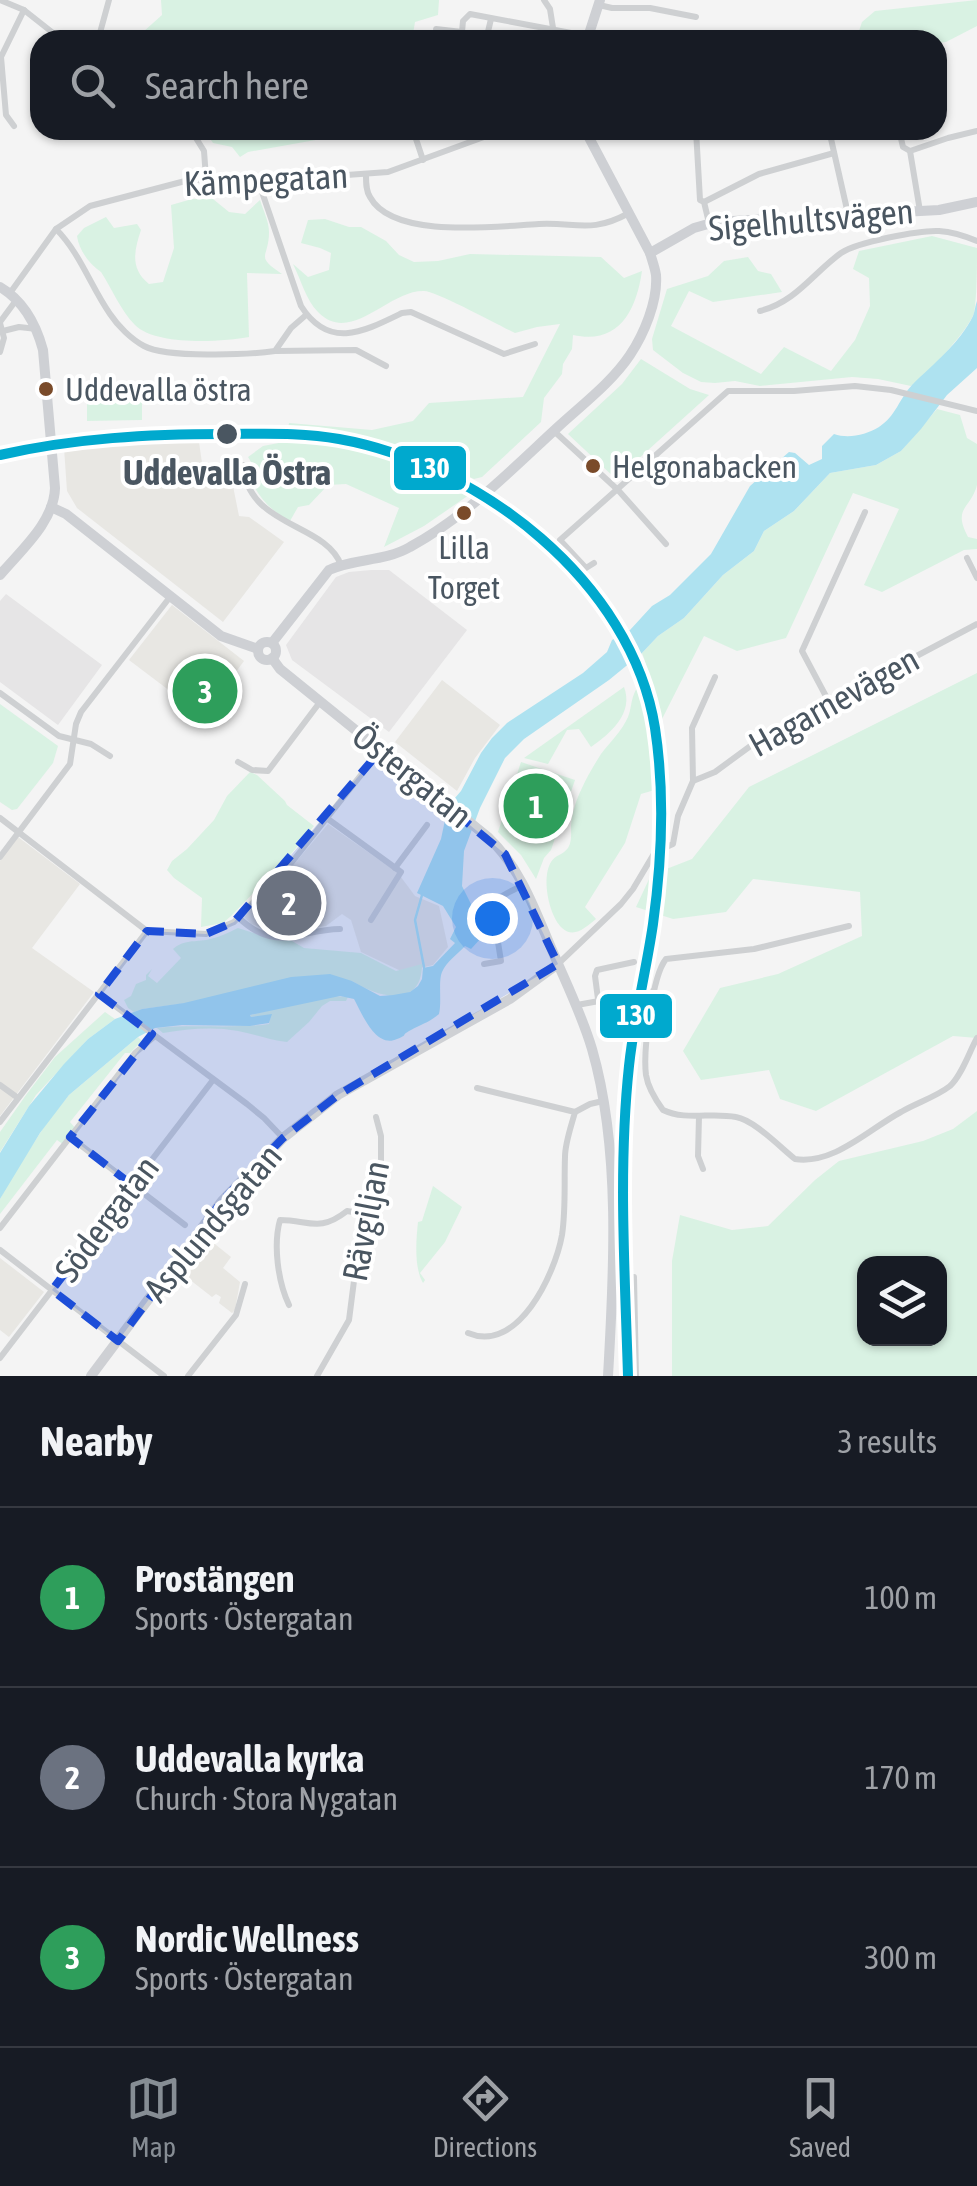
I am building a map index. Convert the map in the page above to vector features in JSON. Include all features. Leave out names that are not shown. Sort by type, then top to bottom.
[{"type":"street","points":[[0,0],[24,10],[49,30]]},
{"type":"street","points":[[101,30],[109,0]]},
{"type":"street","points":[[544,0],[553,28]]},
{"type":"street","points":[[591,30],[599,3],[612,8],[650,8],[696,17]]},
{"type":"street","points":[[14,126],[6,115],[2,57],[24,10]]},
{"type":"street","points":[[462,30],[463,21],[470,14],[560,30]]},
{"type":"street","points":[[488,30],[491,18]]},
{"type":"street","points":[[436,29],[445,30]]},
{"type":"street","points":[[947,138],[977,131]]},
{"type":"street","points":[[197,140],[204,152],[206,178]]},
{"type":"street","points":[[417,140],[424,160]]},
{"type":"street","name":"Kämpegatan","points":[[1,326],[9,293],[56,229],[90,206],[206,178],[388,172],[477,140]]},
{"type":"street","points":[[272,643],[329,570],[399,553],[478,502],[613,375],[632,351],[643,330],[656,276],[650,253],[590,140]]},
{"type":"street","points":[[697,140],[700,200],[709,223]]},
{"type":"street","points":[[831,140],[848,214]]},
{"type":"street","points":[[902,140],[903,147],[910,151]]},
{"type":"street","points":[[910,151],[941,140]]},
{"type":"street","points":[[910,151],[920,211]]},
{"type":"street","points":[[704,202],[759,174],[834,153]]},
{"type":"street","points":[[366,175],[368,192],[376,205],[416,226],[546,224],[582,228],[629,212]]},
{"type":"street","points":[[260,178],[301,306],[312,322],[329,332],[350,335],[411,312],[504,354],[535,344]]},
{"type":"street","name":"Sigelhultsvägen","points":[[650,253],[709,223],[920,211],[977,202]]},
{"type":"street","points":[[56,229],[111,316],[145,347],[164,352],[255,354],[356,350],[386,366]]},
{"type":"street","points":[[760,311],[794,296],[855,245],[930,231],[977,241]]},
{"type":"street","points":[[0,575],[52,507],[55,488],[43,350],[36,329],[9,293]]},
{"type":"street","points":[[274,351],[306,315]]},
{"type":"street","points":[[0,352],[1,326],[36,329]]},
{"type":"street","points":[[594,563],[586,568],[560,540],[728,390],[794,391],[856,386],[977,410]]},
{"type":"street","points":[[554,431],[618,490],[666,544]]},
{"type":"street","points":[[243,465],[246,483],[260,503],[329,548],[340,558],[341,565]]},
{"type":"street","points":[[52,507],[221,636],[258,648]]},
{"type":"street","points":[[829,702],[802,650],[866,512]]},
{"type":"street","points":[[967,558],[977,578]]},
{"type":"street","points":[[0,858],[67,769],[80,712],[170,596]]},
{"type":"street","name":"Hagarnevägen","points":[[692,781],[716,772],[760,739],[977,624]]},
{"type":"street","points":[[258,648],[264,642],[272,643]]},
{"type":"street","points":[[258,648],[260,657],[272,658],[276,651],[272,643]]},
{"type":"street","name":"Östergatan","points":[[272,658],[280,669],[484,833],[504,854],[524,885],[593,1052],[602,1101],[612,1186],[608,1376]]},
{"type":"street","points":[[558,964],[621,904],[655,852],[673,844],[678,816],[692,781],[692,728],[715,677]]},
{"type":"street","points":[[0,693],[59,736],[96,746],[110,756]]},
{"type":"street","points":[[238,762],[252,770],[268,771],[320,702]]},
{"type":"street","points":[[0,818],[147,931],[206,934],[227,927],[238,918],[292,862],[380,751]]},
{"type":"street","points":[[328,819],[401,872],[372,920]]},
{"type":"street","points":[[395,868],[427,824]]},
{"type":"street","points":[[484,964],[501,962],[494,902],[524,885]]},
{"type":"street","points":[[238,918],[252,929],[274,937],[340,929]]},
{"type":"street","points":[[849,926],[754,949],[670,956],[662,962],[645,1058],[648,1086],[666,1112],[738,1117],[795,1159],[815,1159],[851,1144],[886,1120],[948,1088],[977,1038]]},
{"type":"street","points":[[0,1122],[147,931]]},
{"type":"street","points":[[598,999],[595,971],[634,962]]},
{"type":"street","name":"Asplundsgatan","points":[[91,1376],[222,1201],[282,1138],[338,1095],[510,998],[558,964]]},
{"type":"street","points":[[576,1005],[654,990]]},
{"type":"street","points":[[98,994],[264,1118],[282,1138]]},
{"type":"street","points":[[0,1228],[152,1034]]},
{"type":"street","name":"Södergatan","points":[[0,1358],[213,1080]]},
{"type":"street","points":[[0,1085],[18,1098]]},
{"type":"street","points":[[477,1088],[575,1112],[602,1101]]},
{"type":"street","points":[[468,1333],[478,1338],[490,1337],[511,1329],[530,1309],[543,1286],[561,1240],[564,1153],[575,1112]]},
{"type":"street","points":[[699,1116],[698,1156],[703,1169]]},
{"type":"street","name":"Rävgiljan","points":[[317,1376],[349,1320],[356,1248],[364,1214],[381,1182],[376,1118]]},
{"type":"street","points":[[70,1137],[186,1225]]},
{"type":"street","points":[[289,1305],[282,1286],[276,1234],[280,1220],[322,1224],[347,1211],[364,1214]]},
{"type":"street","points":[[0,1250],[164,1376]]},
{"type":"street","points":[[612,1276],[634,1277],[636,1376]]},
{"type":"street","points":[[188,1376],[236,1314],[244,1284]]},
{"type":"highlighted area","points":[[380,751],[505,854],[558,964],[338,1095],[283,1138],[222,1201],[118,1341],[52,1290],[132,1185],[70,1137],[152,1034],[99,994],[147,931],[206,934],[234,922]]},
{"type":"shaded area","points":[[199,442],[203,470],[233,486],[239,516],[249,517],[284,542],[223,622],[77,508],[67,491],[64,448]]},
{"type":"shaded area","points":[[389,570],[467,630],[389,732],[292,660],[286,645],[336,577]]},
{"type":"shaded area","points":[[6,594],[102,665],[58,725],[0,682],[0,601]]},
{"type":"shaded area","points":[[172,605],[244,661],[203,716],[129,660]]},
{"type":"shaded area","points":[[442,680],[500,725],[457,791],[395,742]]},
{"type":"shaded area","points":[[328,824],[398,873],[415,896],[439,906],[448,947],[433,965],[403,972],[361,952],[351,920],[342,914],[326,926],[274,932],[251,924],[244,917]]},
{"type":"shaded area","points":[[18,837],[80,884],[32,948],[94,992],[0,1116],[0,861]]},
{"type":"shaded area","points":[[206,1237],[231,1257],[223,1268],[240,1282],[232,1313],[219,1303],[221,1297],[212,1297],[180,1272]]},
{"type":"shaded area","points":[[0,1258],[44,1292],[9,1337],[0,1330]]},
{"type":"green space","points":[[161,0],[439,0],[438,15],[415,22],[414,30],[145,30],[162,15]]},
{"type":"green space","points":[[977,0],[977,26],[947,41],[947,30],[859,30],[862,22],[875,11]]},
{"type":"green space","points":[[211,140],[315,140],[248,152],[240,157],[232,147]]},
{"type":"green space","points":[[213,199],[229,212],[245,214],[260,200],[269,228],[265,256],[282,274],[247,273],[249,337],[189,341],[145,332],[130,319],[80,246],[77,236],[84,228],[106,217],[114,228],[137,224],[141,230],[136,266],[149,284],[163,282],[174,248],[171,205]]},
{"type":"green space","points":[[325,219],[361,227],[414,262],[470,254],[601,257],[624,278],[642,271],[635,300],[622,322],[602,335],[573,335],[562,374],[544,398],[541,422],[482,477],[474,479],[395,449],[288,428],[289,423],[372,430],[413,421],[429,403],[523,397],[560,324],[515,333],[424,291],[410,293],[357,320],[331,321],[310,302],[293,264],[308,277],[329,270],[331,253],[301,243],[308,220]]},
{"type":"green space","points":[[932,236],[977,248],[974,313],[946,352],[911,386],[852,377],[760,386],[735,381],[701,382],[653,350],[652,339],[667,289],[708,276],[724,261],[748,257],[758,271],[771,274],[782,292],[713,302],[689,291],[671,326],[761,374],[784,347],[831,371],[855,340],[870,306],[869,278],[853,269],[859,251]]},
{"type":"green space","points":[[641,359],[690,389],[709,395],[616,479],[568,434],[622,384]]},
{"type":"green space","points":[[87,389],[142,389],[142,420],[87,421]]},
{"type":"green space","points":[[937,409],[960,415],[967,438],[977,444],[977,485],[962,520],[968,537],[977,539],[977,549],[964,550],[882,592],[864,585],[899,509],[853,493],[786,638],[737,651],[704,636],[660,723],[657,739],[664,770],[658,789],[641,794],[625,843],[585,907],[596,919],[575,932],[566,931],[553,915],[548,869],[569,846],[578,797],[601,754],[628,717],[646,672],[642,653],[684,618],[723,575],[754,551],[764,531],[794,511],[830,473],[876,465],[901,451]]},
{"type":"green space","points":[[289,441],[383,456],[427,472],[469,495],[384,547],[399,508],[346,484],[328,485],[309,505],[298,507],[290,521],[258,493],[250,479],[254,467],[248,457],[263,446]]},
{"type":"green space","points":[[977,673],[977,1038],[953,1036],[816,1111],[780,1099],[769,1070],[701,1080],[683,1051],[720,988],[778,974],[862,936],[860,892],[753,879],[726,912],[673,919],[636,907],[651,875],[692,859],[749,787]]},
{"type":"green space","points":[[624,687],[623,714],[613,729],[591,747],[579,729],[567,730],[548,764],[524,758]]},
{"type":"green space","points":[[0,704],[58,746],[53,763],[17,809],[12,810],[0,802]]},
{"type":"green space","points":[[521,762],[575,780],[551,850],[536,879],[521,855],[498,832]]},
{"type":"green space","points":[[250,772],[314,826],[231,916],[223,923],[201,927],[202,898],[167,870],[214,820],[227,796]]},
{"type":"green space","points":[[238,928],[275,940],[292,941],[304,948],[361,953],[396,971],[422,964],[420,979],[415,988],[396,996],[373,992],[352,981],[134,1012],[128,1008],[124,1000],[131,996],[136,984],[146,980],[146,975],[152,969],[148,976],[157,983],[181,958],[173,949]]},
{"type":"green space","points":[[333,996],[348,997],[346,1001],[330,1001],[322,1006],[287,1042],[229,1029],[163,1033],[157,1028],[269,1024],[271,1015],[250,1015]]},
{"type":"green space","points":[[105,1012],[115,1019],[88,1039],[36,1095],[0,1152],[0,1132],[26,1095],[55,1057]]},
{"type":"green space","points":[[138,1037],[142,1041],[125,1053],[70,1122],[76,1129],[64,1145],[57,1140],[0,1214],[0,1199],[48,1121],[69,1095]]},
{"type":"green space","points":[[977,1111],[977,1376],[672,1376],[672,1261],[680,1215],[732,1230],[768,1226],[839,1161],[923,1141],[953,1129]]},
{"type":"green space","points":[[433,1186],[462,1207],[445,1242],[420,1273],[423,1283],[420,1277],[417,1262],[418,1222],[422,1221]]},
{"type":"water","points":[[977,301],[977,368],[947,395],[901,451],[876,465],[830,473],[794,511],[764,531],[754,551],[723,575],[684,618],[609,680],[524,739],[505,758],[464,851],[462,886],[479,915],[483,936],[471,949],[465,946],[444,968],[439,1014],[389,1041],[376,1035],[354,999],[340,996],[250,1015],[272,1014],[269,1023],[155,1028],[138,1037],[69,1095],[40,1133],[0,1199],[0,1153],[29,1106],[88,1039],[115,1019],[142,1009],[291,977],[330,974],[380,996],[410,992],[418,986],[423,968],[433,966],[455,943],[450,939],[456,927],[443,906],[417,893],[441,839],[448,806],[492,738],[507,723],[583,673],[607,652],[612,640],[630,630],[652,606],[670,595],[711,554],[750,486],[789,452],[809,465],[822,459],[822,446],[834,434],[857,435],[885,423],[912,385],[961,335]]},
{"type":"waterway","points":[[422,895],[415,920],[424,967]]},
{"type":"transit line","name":"130","points":[[0,455],[112,438],[254,434],[325,437],[392,453],[444,474],[494,503],[541,538],[582,579],[616,625],[641,675],[655,728],[661,802],[656,900],[631,1048],[626,1105],[623,1221],[628,1376]]},
{"type":"place","name":"Uddevalla östra","points":[[46,389]]},
{"type":"place","name":"Uddevalla Östra","points":[[227,434]]},
{"type":"place","name":"Helgonabacken","points":[[593,466]]},
{"type":"place","name":"Lilla Torget","points":[[464,513]]},
{"type":"place","name":"Nordic Wellness","points":[[205,691]]},
{"type":"place","name":"Prostängen","points":[[536,806]]},
{"type":"place","name":"Uddevalla kyrka","points":[[289,903]]}]
